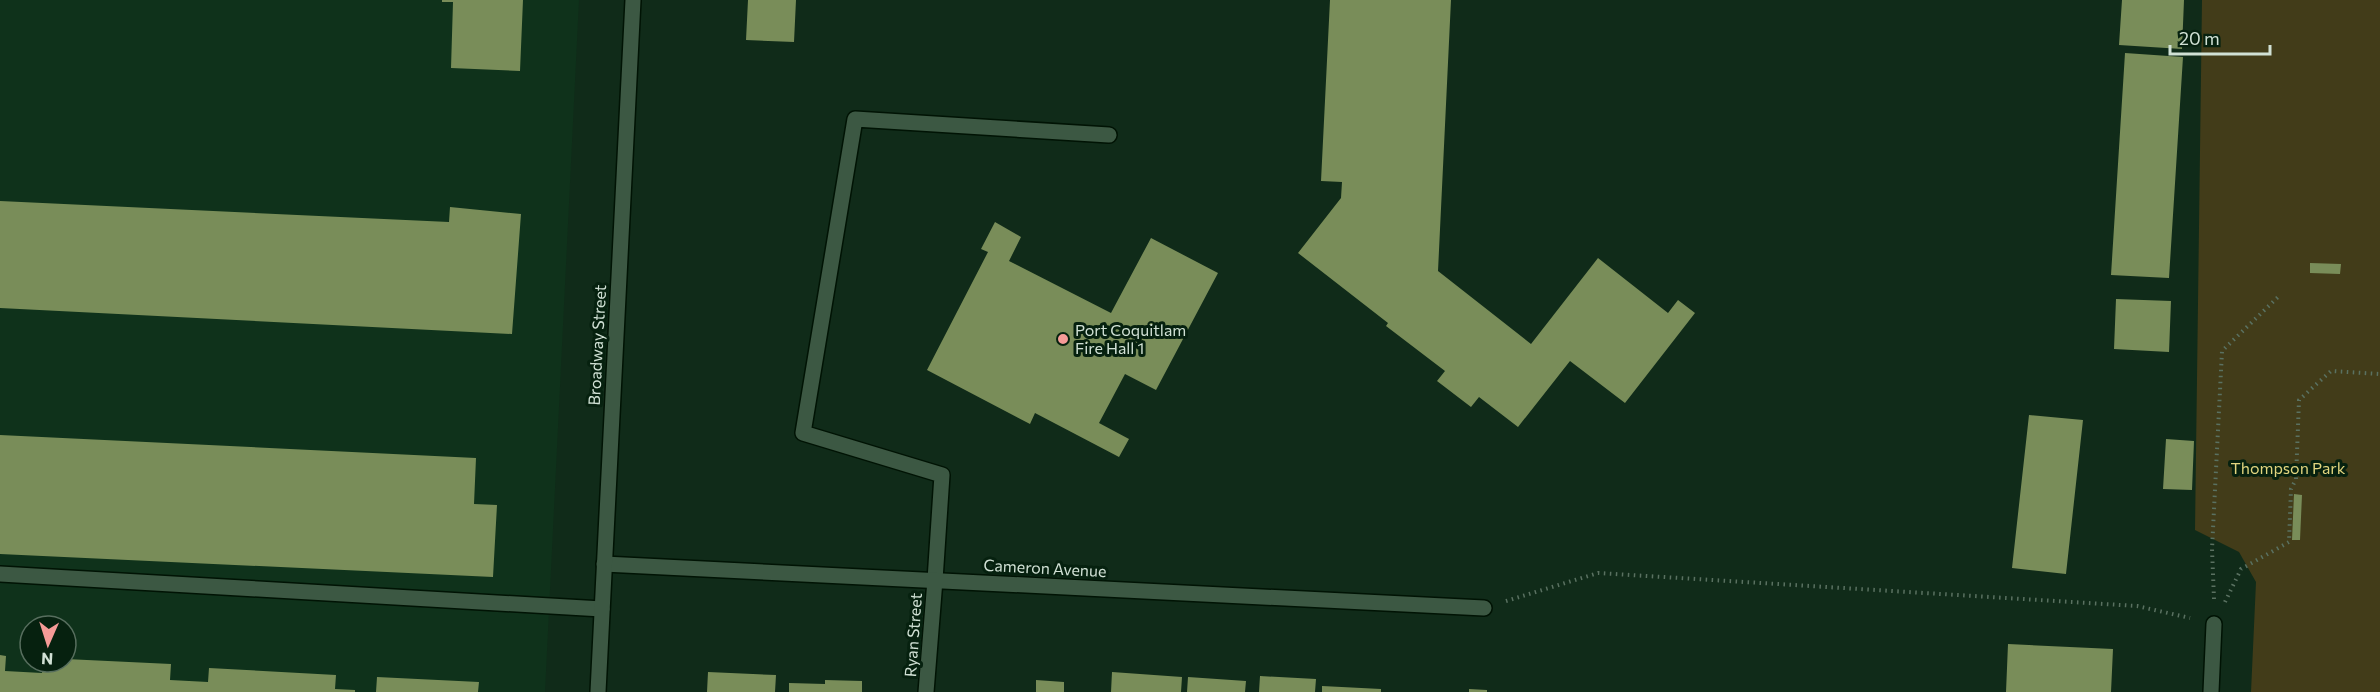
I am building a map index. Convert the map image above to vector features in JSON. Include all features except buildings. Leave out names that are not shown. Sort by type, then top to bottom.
[{"type":"street","name":"Broadway Street","points":[[598,692],[633,0]]},
{"type":"street","name":"Ryan Street","points":[[926,692],[942,475],[803,432],[855,119],[1109,135]]},
{"type":"street","name":"Cameron Avenue","points":[[604,564],[1484,608]]},
{"type":"street","points":[[0,574],[602,609]]},
{"type":"street","points":[[2211,692],[2214,624]]},
{"type":"path","points":[[2214,624],[2212,549],[2222,351],[2278,297]]},
{"type":"path","points":[[2214,624],[2241,569],[2289,542],[2291,489],[2296,479],[2299,400],[2331,371],[2380,374]]},
{"type":"path","points":[[1484,608],[1598,573],[1661,575],[2137,606],[2214,624]]},
{"type":"shaded area","points":[[0,0],[579,0],[545,692],[0,692]]},
{"type":"green space","name":"Thompson Park","points":[[2202,0],[2380,0],[2380,692],[2251,692],[2256,582],[2239,552],[2195,530]]},
{"type":"place","name":"Port Coquitlam Fire Hall 1","points":[[1063,339]]}]
